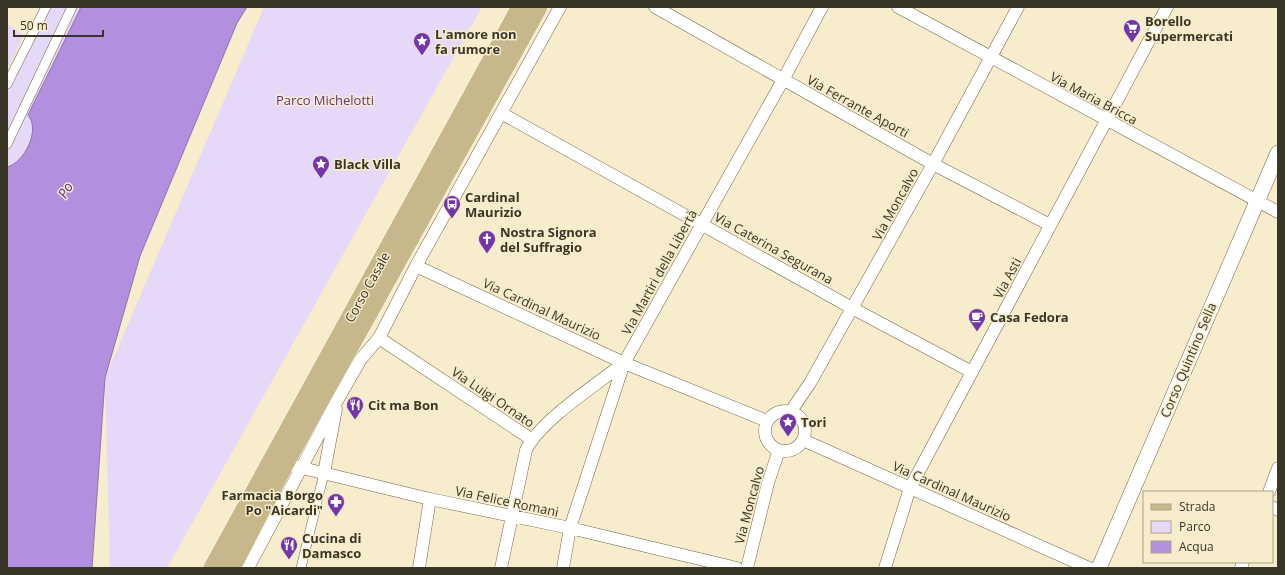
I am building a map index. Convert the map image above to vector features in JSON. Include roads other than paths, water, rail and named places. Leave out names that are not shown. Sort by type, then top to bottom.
[{"type":"main road","name":"Corso Casale","points":[[231,568],[521,7]]},
{"type":"main road","name":"Corso Casale","points":[[212,568],[286,464],[538,7]]},
{"type":"street","points":[[7,84],[46,7]]},
{"type":"street","points":[[7,144],[72,7]]},
{"type":"street","name":"Corso Casale","points":[[248,568],[286,464],[338,399],[360,361],[379,338],[416,266],[560,7]]},
{"type":"street","name":"Via Ferrante Aporti","points":[[655,7],[934,164],[1050,225]]},
{"type":"street","name":"Via Martiri della Libertà","points":[[563,568],[570,528],[624,363],[783,80],[822,7]]},
{"type":"street","name":"Via Maria Bricca","points":[[898,7],[1278,212]]},
{"type":"street","name":"Via Moncalvo","points":[[791,411],[810,383],[934,164],[1018,7]]},
{"type":"street","name":"Via Asti","points":[[885,568],[910,488],[1167,7]]},
{"type":"street","name":"Via Caterina Segurana","points":[[501,113],[852,308],[972,372]]},
{"type":"street","name":"Corso Quintino Sella","points":[[1099,568],[1278,153]]},
{"type":"street","name":"Via Cardinal Maurizio","points":[[416,266],[624,363],[767,421]]},
{"type":"street","points":[[342,361],[379,338]]},
{"type":"street","name":"Via Luigi Ornato","points":[[379,338],[531,439],[544,426],[624,363]]},
{"type":"street","name":"Corso Casale","points":[[324,473],[338,399]]},
{"type":"street","points":[[791,411],[802,419],[806,432],[803,440],[795,449],[788,451],[779,450],[770,445],[767,439],[765,433],[767,421],[778,412],[791,411]]},
{"type":"street","points":[[501,568],[526,450],[531,439]]},
{"type":"street","name":"Via Cardinal Maurizio","points":[[803,440],[1089,568]]},
{"type":"street","name":"Via Moncalvo","points":[[747,568],[768,483],[779,450]]},
{"type":"street","name":"Via Felice Romani","points":[[286,464],[430,499],[570,528],[737,568]]},
{"type":"street","points":[[1269,491],[1278,468]]},
{"type":"street","points":[[302,568],[324,473]]},
{"type":"street","points":[[419,568],[430,499]]},
{"type":"water","name":"Po","points":[[81,7],[247,7],[237,23],[140,256],[105,378],[92,568],[7,568],[7,167],[13,164],[25,153],[29,145],[33,129],[32,121],[28,115]]},
{"type":"place","name":"Borello Supermercati","points":[[1132,43]]},
{"type":"place","name":"L'amore non fa rumore","points":[[422,56]]},
{"type":"place","name":"Black Villa","points":[[321,179]]},
{"type":"place","name":"Cardinal Maurizio","points":[[452,219]]},
{"type":"place","name":"Nostra Signora del Suffragio","points":[[487,254]]},
{"type":"place","name":"Casa Fedora","points":[[977,332]]},
{"type":"place","name":"Cit ma Bon","points":[[355,420]]},
{"type":"place","name":"Tori","points":[[788,437]]},
{"type":"place","name":"Farmacia Borgo Po \"Aicardi\"","points":[[336,517]]},
{"type":"place","name":"Cucina di Damasco","points":[[289,560]]},
{"type":"park label","name":"Parco Michelotti","points":[[325,100]]}]
